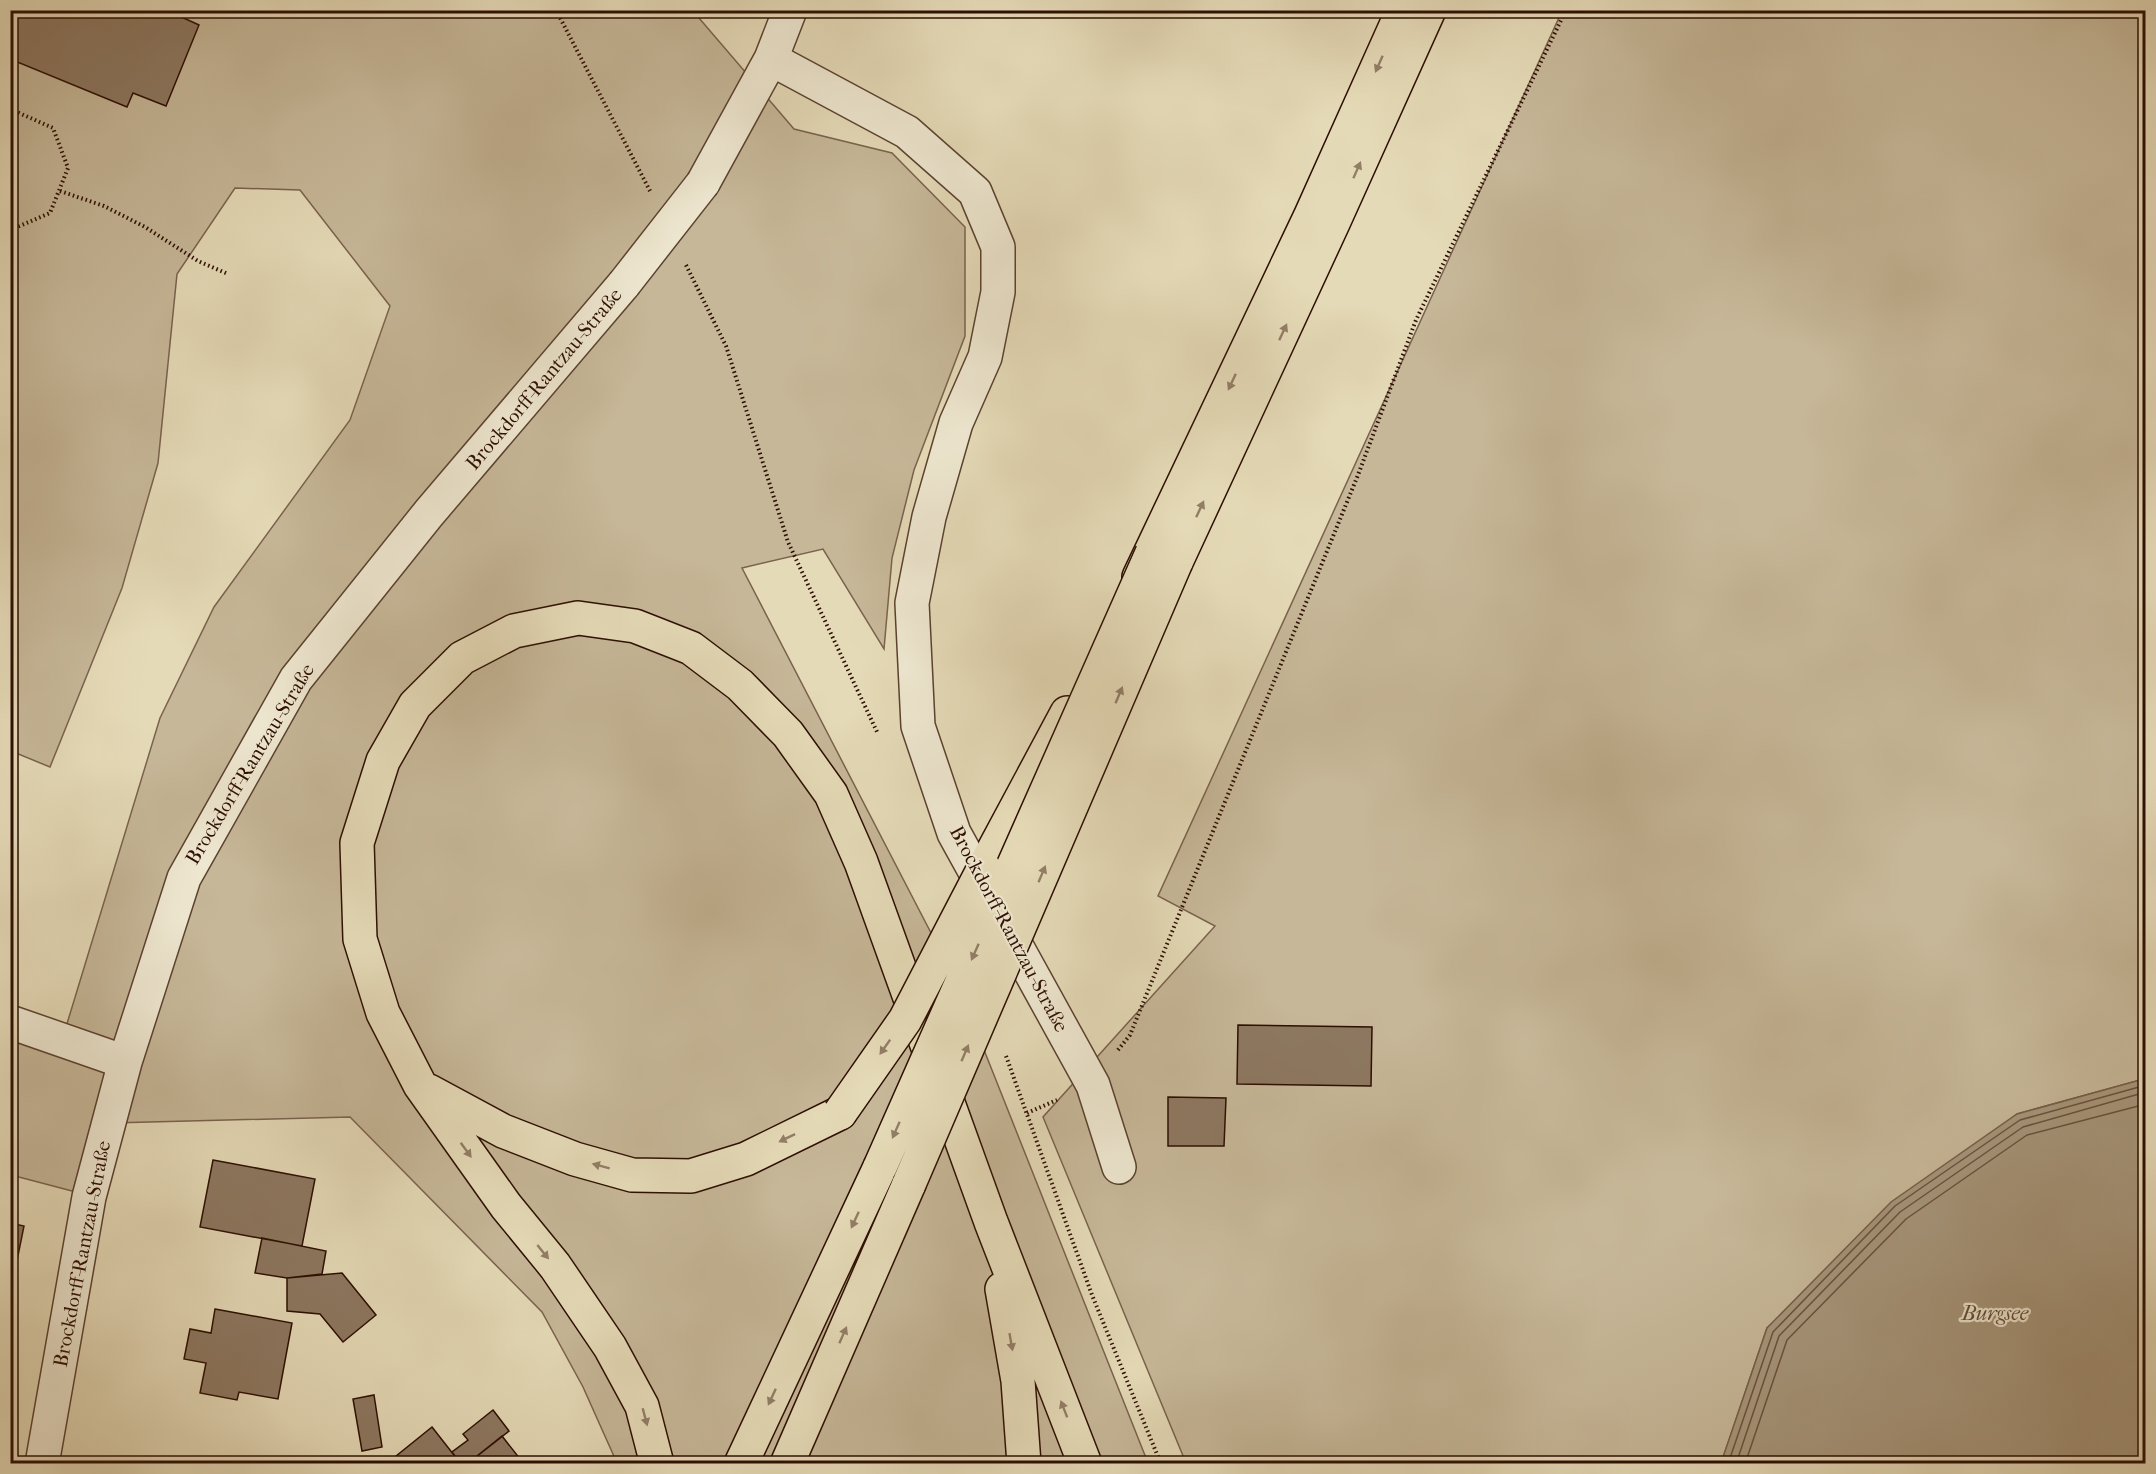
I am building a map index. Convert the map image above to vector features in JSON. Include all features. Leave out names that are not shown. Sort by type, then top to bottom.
[{"type":"highway","points":[[787,1464],[909,1184],[1164,557],[1311,215],[1403,10]]},
{"type":"highway","points":[[741,1464],[1164,557],[1333,223],[1429,10]]},
{"type":"highway","points":[[420,1085],[503,1131],[575,1159],[632,1175],[691,1176],[746,1159],[840,1113],[905,1020],[1164,557]]},
{"type":"highway","points":[[657,1464],[642,1406],[610,1347],[555,1266],[506,1206],[420,1085],[382,1013],[360,939],[357,843],[383,761],[415,705],[462,658],[514,631],[578,618],[635,626],[691,648],[740,685],[788,734],[831,794],[861,862],[991,1222],[1085,1464]]},
{"type":"highway","points":[[991,1222],[1018,1381],[1024,1464]]},
{"type":"highway","points":[[810,1464],[819,1388]]},
{"type":"street","name":"Brockdorff-Rantzau-Straße","points":[[42,1464],[89,1197],[125,1062],[183,878],[296,679],[429,513],[624,284],[703,183],[771,59],[790,10]]},
{"type":"street","name":"Brockdorff-Rantzau-Straße","points":[[771,59],[907,132],[975,192],[998,246],[998,292],[985,357],[956,423],[929,517],[912,603],[918,726],[954,833],[1093,1085],[1119,1167]]},
{"type":"street","points":[[10,1023],[125,1062]]},
{"type":"path","points":[[556,10],[653,197]]},
{"type":"path","points":[[1093,1085],[1130,1035],[1353,486],[1416,320],[1566,10]]},
{"type":"path","points":[[10,108],[54,128],[68,168],[50,213],[10,230]]},
{"type":"path","points":[[60,191],[104,206],[145,227],[198,261],[228,274]]},
{"type":"path","points":[[684,261],[726,346],[788,542],[880,738]]},
{"type":"path","points":[[1002,1046],[1092,1296],[1161,1464]]},
{"type":"shaded area","points":[[10,11],[693,11],[794,129],[892,153],[965,227],[965,336],[914,470],[892,558],[884,649],[823,549],[742,568],[959,987],[1148,1463],[617,1463],[583,1387],[542,1312],[350,1117],[111,1123],[95,1197],[11,1175],[11,1006],[66,1027],[160,718],[214,607],[350,420],[390,306],[300,190],[235,188],[177,274],[158,463],[122,588],[50,767],[11,751]]},
{"type":"shaded area","points":[[1562,11],[2145,11],[2145,1082],[2140,1080],[2017,1114],[1767,1328],[1721,1464],[1186,1463],[1043,1117],[1215,926],[1158,896]]},
{"type":"water","name":"Burgsee","points":[[2140,1080],[2146,1082],[2145,1463],[1721,1463],[1767,1328],[1891,1202],[2017,1114]]},
{"type":"building","points":[[10,10],[166,10],[199,25],[166,106],[133,93],[127,107],[10,59]]},
{"type":"building","points":[[1238,1025],[1372,1027],[1371,1086],[1237,1084]]},
{"type":"building","points":[[1168,1097],[1226,1098],[1224,1146],[1168,1146]]},
{"type":"building","points":[[213,1160],[315,1179],[302,1246],[200,1227]]},
{"type":"building","points":[[10,1223],[24,1226],[10,1295]]},
{"type":"building","points":[[262,1238],[326,1251],[322,1274],[287,1278],[255,1273]]},
{"type":"building","points":[[342,1273],[376,1315],[343,1342],[320,1314],[287,1311],[287,1278]]},
{"type":"building","points":[[215,1309],[292,1323],[278,1399],[239,1392],[237,1400],[200,1393],[206,1363],[184,1359],[190,1329],[211,1333]]},
{"type":"building","points":[[374,1395],[382,1447],[362,1451],[353,1399]]},
{"type":"building","points":[[493,1410],[509,1431],[467,1464],[461,1464],[452,1452],[468,1440],[463,1434]]},
{"type":"building","points":[[432,1427],[461,1464],[392,1464],[390,1461]]},
{"type":"building","points":[[502,1436],[524,1464],[467,1464]]}]
